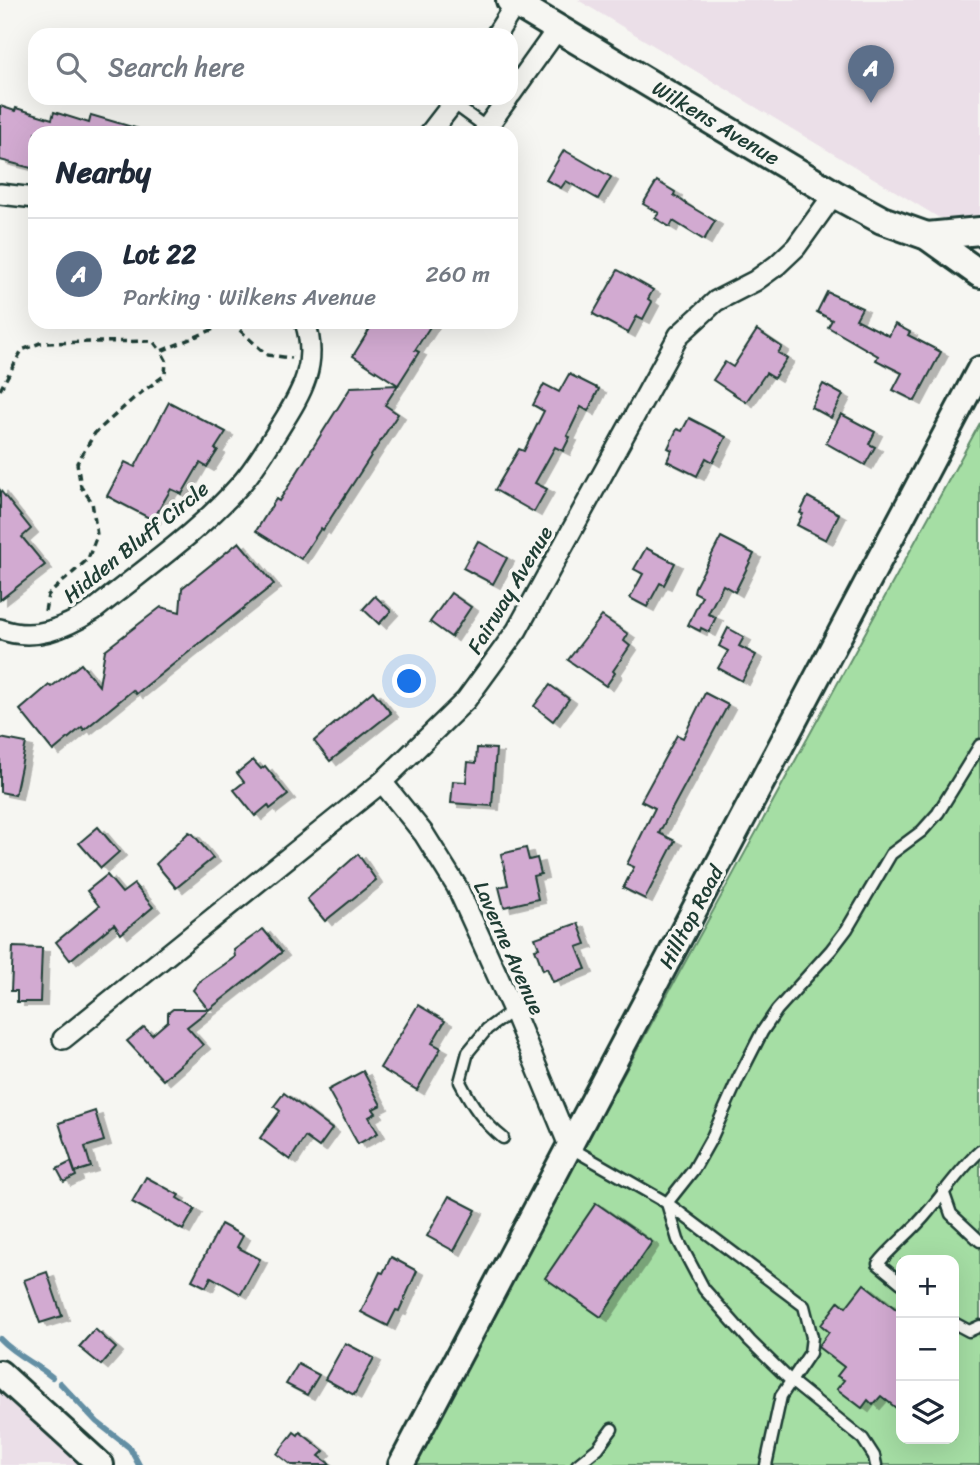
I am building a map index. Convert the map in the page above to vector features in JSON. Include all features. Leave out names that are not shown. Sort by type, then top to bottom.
[{"type":"main road","name":"Wilkens Avenue","points":[[513,2],[834,194],[882,220],[927,236],[980,274]]},
{"type":"main road","name":"Wilkens Avenue","points":[[927,236],[980,231]]},
{"type":"street","points":[[500,28],[513,2]]},
{"type":"street","points":[[518,85],[558,28]]},
{"type":"street","points":[[436,126],[453,105]]},
{"type":"street","points":[[489,126],[504,105]]},
{"type":"street","points":[[0,194],[28,197]]},
{"type":"street","name":"Fairway Avenue","points":[[63,1039],[382,782],[466,700],[517,630],[678,335],[716,301],[755,281],[777,265],[796,247],[834,194]]},
{"type":"street","name":"Hidden Bluff Circle","points":[[0,629],[32,635],[75,622],[94,610],[220,506],[242,483],[293,407],[306,381],[310,358],[307,329]]},
{"type":"street","name":"Hilltop Road","points":[[401,1465],[980,369]]},
{"type":"street","name":"Laverne Avenue","points":[[382,782],[424,834],[457,887],[513,1010],[570,1148]]},
{"type":"street","points":[[0,1373],[101,1465]]},
{"type":"lane","points":[[460,105],[480,126]]},
{"type":"lane","points":[[667,1203],[694,1169],[712,1137],[737,1079],[777,1010],[847,929],[891,854],[922,831],[938,813],[980,745]]},
{"type":"lane","points":[[503,1138],[490,1128],[474,1109],[460,1082],[468,1052],[487,1029],[513,1010]]},
{"type":"lane","points":[[570,1148],[667,1203],[804,1306],[811,1337],[810,1353],[781,1396],[766,1465]]},
{"type":"lane","points":[[896,1279],[878,1264],[927,1213],[962,1167],[980,1151]]},
{"type":"lane","points":[[943,1191],[951,1214],[980,1241]]},
{"type":"lane","points":[[667,1203],[678,1240],[704,1289],[750,1341],[791,1381],[863,1439],[874,1456],[876,1465]]},
{"type":"lane","points":[[959,1326],[969,1331],[980,1326]]},
{"type":"lane","points":[[577,1465],[598,1448],[612,1429]]},
{"type":"path","points":[[161,351],[214,329]]},
{"type":"path","points":[[239,329],[267,355],[310,358]]},
{"type":"path","points":[[0,390],[22,350],[40,343],[153,341],[166,360],[165,375],[95,433],[77,463],[81,487],[92,502],[97,535],[88,559],[48,595],[44,617],[51,631]]},
{"type":"shaded area","points":[[578,0],[980,0],[980,220],[956,221],[938,217]]},
{"type":"shaded area","points":[[0,1391],[83,1465],[0,1465]]},
{"type":"green space","points":[[980,423],[980,1465],[410,1465]]},
{"type":"building","points":[[0,106],[52,119],[54,112],[89,123],[91,115],[129,126],[28,126],[28,167],[0,160]]},
{"type":"building","points":[[564,150],[611,177],[598,199],[566,181],[561,188],[546,180]]},
{"type":"building","points":[[657,181],[675,192],[674,195],[688,205],[715,221],[704,240],[673,221],[670,227],[655,218],[659,213],[643,204]]},
{"type":"building","points":[[618,270],[653,290],[648,299],[652,302],[643,319],[637,316],[628,333],[593,314]]},
{"type":"building","points":[[827,292],[862,308],[856,319],[889,336],[895,324],[910,332],[908,335],[941,352],[915,401],[893,390],[902,373],[876,360],[878,356],[828,327],[832,320],[817,312]]},
{"type":"building","points":[[370,329],[428,329],[415,350],[419,352],[398,385],[353,356]]},
{"type":"building","points":[[757,330],[782,347],[778,353],[787,358],[774,378],[766,373],[746,402],[713,380],[725,362],[733,367]]},
{"type":"building","points":[[569,374],[599,389],[588,411],[581,407],[563,451],[555,447],[535,483],[547,489],[534,512],[495,490],[519,449],[524,451],[544,411],[533,405],[544,384],[559,392]]},
{"type":"building","points":[[823,384],[843,395],[831,418],[811,407]]},
{"type":"building","points":[[398,385],[385,405],[398,414],[323,530],[321,528],[301,559],[256,531],[276,499],[279,501],[351,387]]},
{"type":"building","points":[[169,402],[226,432],[207,467],[200,463],[182,494],[171,489],[153,520],[107,496],[125,462],[135,467]]},
{"type":"building","points":[[841,414],[875,432],[869,444],[875,447],[865,465],[826,443]]},
{"type":"building","points":[[689,418],[726,437],[713,462],[706,458],[697,476],[667,461],[672,450],[668,448],[677,429],[682,431]]},
{"type":"building","points":[[0,490],[31,529],[22,537],[45,565],[0,600]]},
{"type":"building","points":[[808,497],[839,514],[826,540],[797,525]]},
{"type":"building","points":[[721,537],[754,554],[735,592],[723,585],[708,614],[716,617],[709,632],[701,628],[700,631],[688,625],[702,596],[694,592],[695,587]]},
{"type":"building","points":[[478,541],[507,558],[493,584],[463,568]]},
{"type":"building","points":[[239,542],[274,584],[136,694],[133,690],[53,751],[20,710],[49,685],[51,687],[81,664],[99,686],[105,650],[161,607],[180,612],[182,588]]},
{"type":"building","points":[[646,548],[675,563],[664,585],[660,583],[647,607],[630,598],[643,574],[634,569]]},
{"type":"building","points":[[451,593],[471,607],[451,637],[430,622]]},
{"type":"building","points":[[375,596],[391,611],[379,624],[363,609]]},
{"type":"building","points":[[602,616],[628,634],[624,641],[630,646],[606,686],[568,660]]},
{"type":"building","points":[[728,628],[744,637],[739,646],[756,655],[742,681],[718,668],[728,651],[719,646]]},
{"type":"building","points":[[550,685],[569,699],[553,721],[534,706]]},
{"type":"building","points":[[373,691],[391,713],[330,761],[314,741]]},
{"type":"building","points":[[705,693],[728,705],[659,833],[675,841],[645,899],[623,888],[634,867],[627,864],[655,808],[641,801],[677,735],[683,738]]},
{"type":"building","points":[[0,738],[26,743],[15,795],[0,792]]},
{"type":"building","points":[[477,748],[496,749],[492,806],[451,803],[453,781],[466,782],[468,762],[476,763]]},
{"type":"building","points":[[253,760],[261,769],[265,766],[288,795],[270,809],[268,805],[255,816],[234,790],[244,782],[237,773]]},
{"type":"building","points":[[98,827],[119,852],[101,868],[79,843]]},
{"type":"building","points":[[189,832],[213,858],[176,888],[156,864]]},
{"type":"building","points":[[526,848],[529,860],[537,858],[541,874],[533,876],[538,899],[504,907],[499,887],[508,885],[501,854]]},
{"type":"building","points":[[358,854],[376,880],[325,921],[307,899]]},
{"type":"building","points":[[107,875],[122,893],[134,884],[153,907],[121,934],[114,924],[70,960],[56,942],[99,906],[87,891]]},
{"type":"building","points":[[578,923],[586,944],[577,947],[586,969],[553,982],[547,968],[543,970],[535,949],[539,948],[535,938]]},
{"type":"building","points":[[263,929],[282,952],[187,1027],[203,1045],[163,1080],[127,1041],[144,1027],[152,1035],[168,1021],[168,1013],[173,1009],[208,1009],[193,990],[199,982],[235,957],[234,950]]},
{"type":"building","points":[[13,947],[42,948],[40,1002],[17,1002],[17,991],[11,991]]},
{"type":"building","points":[[418,1005],[445,1021],[432,1043],[441,1048],[417,1090],[380,1068]]},
{"type":"building","points":[[363,1071],[381,1105],[373,1109],[376,1113],[369,1117],[378,1133],[358,1144],[328,1090]]},
{"type":"building","points":[[284,1093],[332,1129],[319,1147],[305,1137],[290,1160],[260,1138],[280,1111],[274,1106]]},
{"type":"building","points":[[95,1111],[104,1141],[85,1147],[91,1167],[75,1172],[59,1123]]},
{"type":"building","points":[[71,1162],[76,1176],[64,1182],[57,1169]]},
{"type":"building","points":[[146,1177],[179,1195],[177,1198],[195,1209],[183,1230],[132,1202]]},
{"type":"building","points":[[449,1196],[476,1210],[454,1251],[427,1236]]},
{"type":"building","points":[[596,1203],[652,1242],[601,1317],[545,1278]]},
{"type":"building","points":[[221,1224],[243,1236],[237,1247],[260,1259],[241,1294],[211,1277],[206,1287],[192,1280]]},
{"type":"building","points":[[391,1257],[417,1271],[399,1311],[396,1310],[388,1326],[361,1312],[380,1272],[383,1273]]},
{"type":"building","points":[[47,1272],[62,1316],[40,1323],[24,1280]]},
{"type":"building","points":[[864,1284],[896,1309],[896,1408],[881,1396],[873,1405],[868,1400],[862,1408],[837,1389],[844,1380],[837,1376],[844,1367],[818,1347],[829,1332],[821,1325],[839,1301],[846,1307]]},
{"type":"building","points":[[95,1329],[116,1348],[101,1365],[79,1347]]},
{"type":"building","points":[[345,1343],[374,1358],[354,1395],[325,1379]]},
{"type":"building","points":[[298,1364],[319,1375],[307,1395],[286,1384]]},
{"type":"building","points":[[294,1432],[298,1435],[300,1432],[324,1451],[319,1456],[331,1465],[291,1465],[277,1454]]},
{"type":"waterway","points":[[0,1339],[52,1377]]},
{"type":"waterway","points":[[60,1383],[97,1422],[130,1448],[139,1465]]},
{"type":"place","name":"Lot 22","points":[[871,103]]}]
